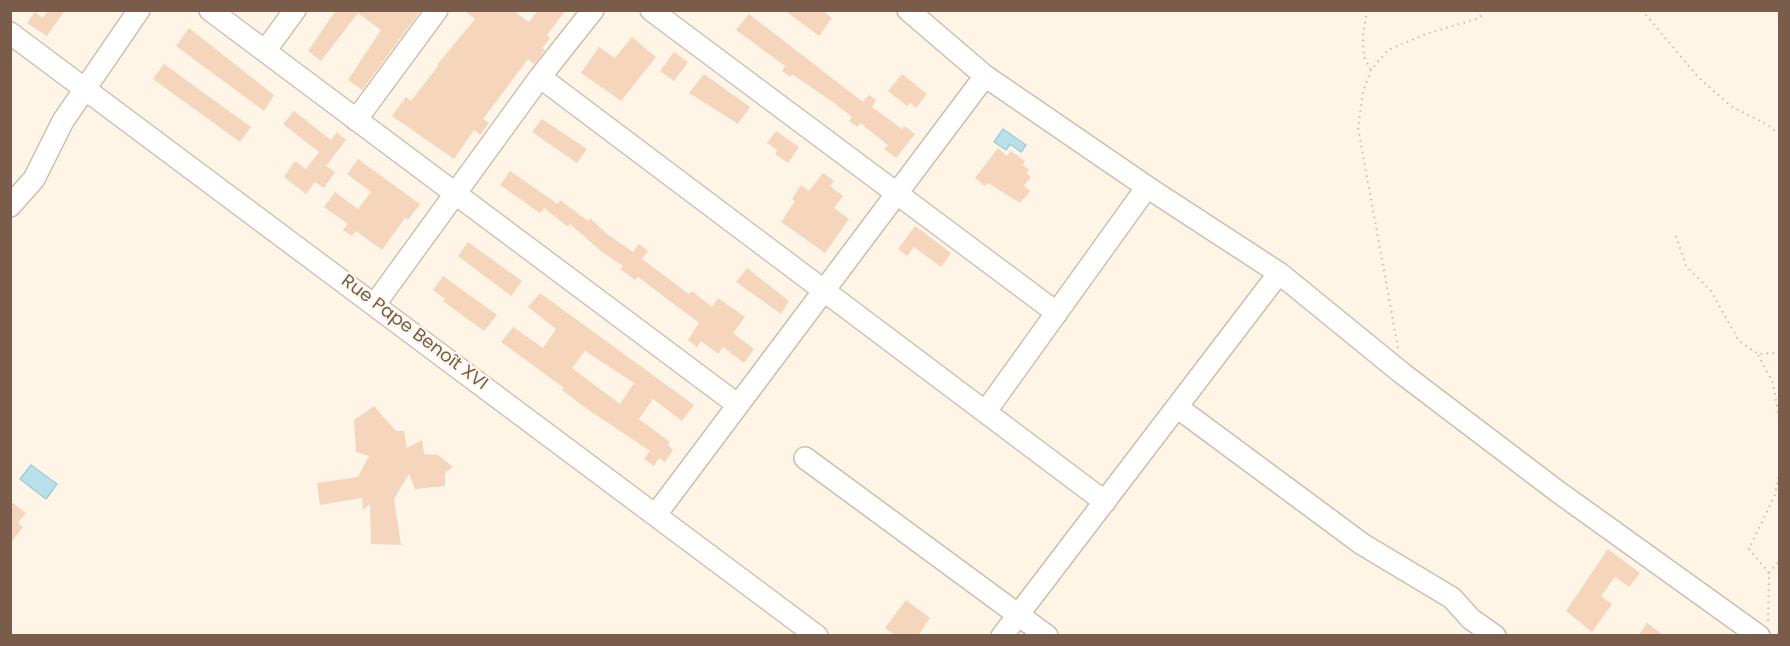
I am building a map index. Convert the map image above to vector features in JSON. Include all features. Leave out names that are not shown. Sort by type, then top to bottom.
[{"type":"street","points":[[10,206],[34,179],[63,121],[139,10]]},
{"type":"street","points":[[210,10],[738,405]]},
{"type":"street","points":[[265,51],[295,10]]},
{"type":"street","points":[[356,120],[437,10]]},
{"type":"street","points":[[375,304],[540,77],[593,10]]},
{"type":"street","points":[[651,10],[1057,313]]},
{"type":"street","points":[[908,10],[985,76],[1147,188],[1279,273],[1403,374],[1557,491],[1764,630]]},
{"type":"street","name":"Rue Pape Benoît XVI","points":[[10,33],[657,513],[817,636]]},
{"type":"street","points":[[657,513],[985,76]]},
{"type":"street","points":[[540,77],[1105,502]]},
{"type":"street","points":[[986,411],[1147,188]]},
{"type":"street","points":[[1002,636],[1279,273]]},
{"type":"street","points":[[1177,407],[1362,544],[1452,598],[1471,619],[1495,636]]},
{"type":"street","points":[[805,458],[1047,636]]},
{"type":"path","points":[[1367,10],[1363,36],[1364,57],[1371,70]]},
{"type":"path","points":[[1403,374],[1358,128],[1363,92],[1371,70],[1388,50],[1426,34],[1479,18],[1485,10]]},
{"type":"path","points":[[1642,10],[1698,77],[1731,105],[1768,125],[1779,135]]},
{"type":"path","points":[[1676,236],[1686,266],[1711,291],[1739,341],[1758,354],[1773,383],[1779,423]]},
{"type":"path","points":[[1758,354],[1779,353]]},
{"type":"path","points":[[1769,573],[1749,549],[1775,495],[1779,470]]},
{"type":"path","points":[[1764,630],[1769,573],[1779,560]]},
{"type":"water","points":[[1003,129],[1026,145],[1021,152],[1010,144],[1006,150],[994,142]]},
{"type":"water","points":[[31,465],[57,484],[46,499],[20,479]]},
{"type":"building","points":[[48,10],[65,10],[47,36],[27,23],[35,12],[43,18]]},
{"type":"building","points":[[336,10],[421,10],[362,90],[348,80],[381,30],[358,13],[321,61],[308,51]]},
{"type":"building","points":[[463,10],[513,10],[529,22],[538,10],[566,10],[547,35],[550,38],[542,48],[545,50],[534,64],[528,59],[483,119],[489,123],[480,135],[474,130],[454,159],[392,116],[406,97],[411,101],[475,19]]},
{"type":"building","points":[[784,10],[822,10],[832,18],[819,36]]},
{"type":"building","points":[[749,14],[863,102],[869,95],[876,100],[872,107],[902,129],[904,126],[915,134],[896,158],[884,149],[888,145],[860,123],[858,127],[849,121],[852,117],[834,103],[792,74],[790,77],[782,71],[785,66],[736,30]]},
{"type":"building","points":[[189,28],[274,95],[264,111],[176,46]]},
{"type":"building","points":[[632,37],[656,57],[621,101],[581,73],[599,47],[615,58]]},
{"type":"building","points":[[674,52],[688,62],[674,81],[660,71]]},
{"type":"building","points":[[164,64],[251,127],[240,142],[153,79]]},
{"type":"building","points":[[704,74],[750,107],[738,124],[689,93]]},
{"type":"building","points":[[902,74],[927,94],[916,108],[910,103],[907,106],[888,91]]},
{"type":"building","points":[[294,111],[331,140],[337,132],[346,140],[326,166],[335,172],[324,188],[315,182],[306,194],[284,177],[295,161],[306,169],[319,152],[283,124]]},
{"type":"building","points":[[542,119],[587,149],[577,163],[532,132]]},
{"type":"building","points":[[776,131],[799,147],[788,163],[775,154],[777,150],[767,143]]},
{"type":"building","points":[[998,148],[1007,156],[1011,151],[1025,161],[1023,165],[1029,170],[1026,173],[1031,177],[1024,186],[1030,191],[1020,203],[988,183],[985,186],[975,178]]},
{"type":"building","points":[[358,159],[420,204],[408,220],[405,218],[382,250],[356,231],[352,236],[343,230],[348,224],[324,207],[335,192],[358,209],[371,192],[347,174]]},
{"type":"building","points":[[510,171],[558,204],[560,200],[588,221],[590,218],[607,234],[633,252],[639,244],[648,251],[642,259],[689,294],[692,291],[712,307],[718,298],[745,317],[733,333],[754,349],[744,363],[723,347],[718,354],[701,341],[697,347],[688,340],[699,323],[638,277],[635,280],[620,269],[623,266],[602,252],[570,224],[568,227],[544,208],[540,213],[500,185]]},
{"type":"building","points":[[823,173],[834,181],[830,186],[843,196],[834,208],[849,219],[825,253],[781,222],[795,201],[792,199],[801,185],[809,191]]},
{"type":"building","points":[[915,226],[951,253],[941,267],[914,247],[907,256],[898,249]]},
{"type":"building","points":[[468,242],[522,281],[511,296],[458,256]]},
{"type":"building","points":[[747,268],[789,301],[781,314],[736,282]]},
{"type":"building","points":[[443,276],[497,315],[484,331],[443,301],[445,299],[433,290]]},
{"type":"building","points":[[540,293],[694,405],[682,421],[653,399],[639,419],[670,442],[668,445],[673,450],[665,462],[659,458],[654,466],[644,459],[650,451],[587,409],[562,390],[564,388],[501,342],[513,327],[543,348],[556,329],[528,307]],"holes":[[[585,351],[634,383],[620,404],[572,368]]]},
{"type":"building","points":[[374,406],[396,431],[404,431],[407,448],[422,440],[424,454],[438,455],[453,467],[445,473],[445,486],[415,489],[409,474],[394,499],[401,545],[371,544],[370,504],[363,510],[362,498],[320,505],[317,483],[358,477],[369,456],[356,452],[354,420]]},
{"type":"building","points":[[10,501],[26,513],[18,523],[23,527],[10,544]]},
{"type":"building","points":[[1608,549],[1640,573],[1629,587],[1615,577],[1601,596],[1612,604],[1592,632],[1566,611]]},
{"type":"building","points":[[906,600],[930,618],[918,636],[896,636],[885,628]]},
{"type":"building","points":[[1647,623],[1665,636],[1638,636]]}]
